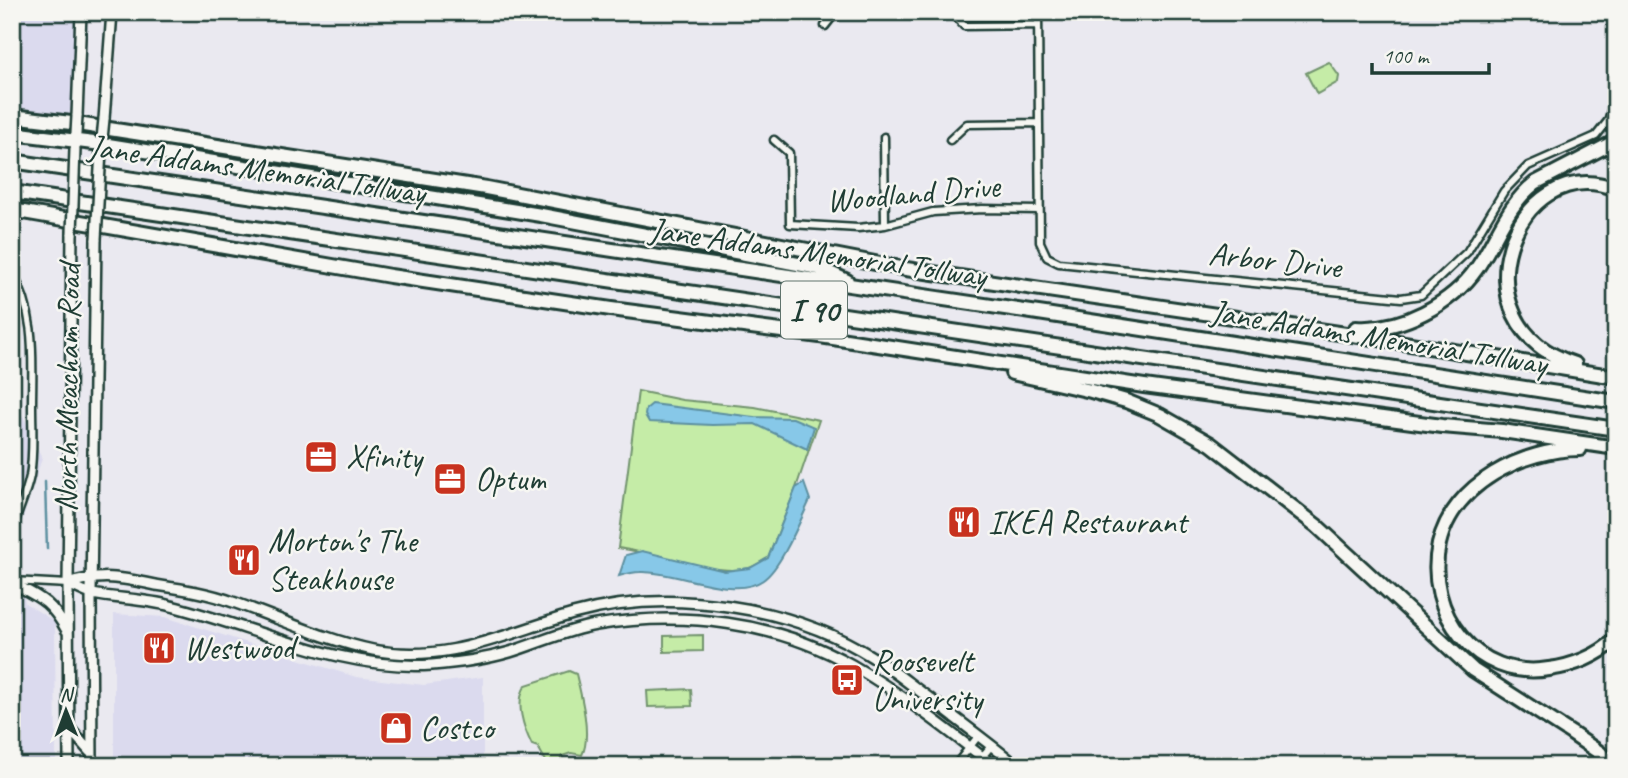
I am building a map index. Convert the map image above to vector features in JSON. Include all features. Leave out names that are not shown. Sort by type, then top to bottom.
[{"type":"highway","points":[[12,116],[473,186],[906,269],[1616,377]]},
{"type":"highway","points":[[12,133],[568,220],[819,268],[860,287]]},
{"type":"highway","points":[[1198,313],[1268,314],[1358,329],[1401,324],[1418,317],[1448,297],[1476,269],[1503,221],[1525,191],[1535,183],[1616,141]]},
{"type":"highway","name":"Jane Addams Memorial Tollway","points":[[12,161],[1404,368],[1616,402]]},
{"type":"highway","points":[[1616,189],[1598,184],[1577,185],[1558,191],[1539,203],[1519,225],[1512,238],[1505,276],[1510,306],[1518,322],[1534,341],[1551,355],[1616,377]]},
{"type":"highway","name":"Jane Addams Memorial Tollway","points":[[12,192],[1616,429]]},
{"type":"highway","points":[[12,210],[390,276],[611,309],[820,335],[1144,386],[1613,447]]},
{"type":"highway","points":[[820,335],[1058,383],[1126,401],[1160,415],[1211,444],[1317,526],[1473,670],[1600,753],[1611,766]]},
{"type":"highway","points":[[1613,447],[1559,450],[1526,457],[1514,461],[1485,480],[1460,504],[1445,528],[1439,543],[1437,581],[1446,616],[1466,644],[1487,659],[1505,667],[1536,671],[1572,664],[1597,653],[1616,639]]},
{"type":"street","name":"North Meacham Road","points":[[69,766],[72,233],[81,12]]},
{"type":"street","name":"North Meacham Road","points":[[92,766],[90,594],[96,239],[111,12]]},
{"type":"street","points":[[825,26],[836,12]]},
{"type":"street","points":[[952,12],[964,26],[1038,25]]},
{"type":"street","name":"Arbor Drive","points":[[1038,12],[1039,210],[1041,248],[1047,257],[1059,263],[1412,298],[1421,295],[1467,252],[1504,191],[1528,166],[1596,136],[1608,121],[1613,105],[1616,59]]},
{"type":"street","points":[[950,140],[967,124],[1038,123]]},
{"type":"street","points":[[884,137],[885,225]]},
{"type":"street","name":"Woodland Drive","points":[[774,140],[789,153],[790,224],[858,228],[885,225],[933,212],[1039,210]]},
{"type":"street","points":[[12,273],[29,316],[32,340],[34,452],[29,480],[12,534]]},
{"type":"street","points":[[12,582],[68,584],[91,577],[130,580],[230,601],[309,630],[372,649],[396,653],[441,653],[463,649],[576,613],[643,603],[684,603],[750,610],[814,628],[878,660],[1017,766]]},
{"type":"street","points":[[12,582],[57,611],[68,632]]},
{"type":"street","points":[[68,584],[90,594],[165,604],[218,618],[306,647],[374,663],[406,666],[452,663],[490,656],[578,629],[629,621],[689,619],[728,622],[790,638],[851,665],[994,766]]},
{"type":"street","points":[[69,728],[92,754]]},
{"type":"street","points":[[955,766],[979,735]]},
{"type":"street","points":[[974,766],[992,745]]},
{"type":"shaded area","points":[[12,12],[88,12],[82,117],[12,111]]},
{"type":"shaded area","points":[[12,416],[23,416],[42,458],[16,540],[25,603],[55,622],[56,766],[12,766]]},
{"type":"shaded area","points":[[114,614],[165,617],[356,677],[424,685],[483,677],[483,766],[114,766]]},
{"type":"green space","points":[[1329,62],[1339,76],[1338,82],[1317,94],[1306,73]]},
{"type":"green space","points":[[638,391],[682,400],[755,407],[819,420],[768,558],[749,568],[720,569],[618,548]]},
{"type":"green space","points":[[703,635],[703,651],[664,652],[664,636]]},
{"type":"green space","points":[[569,671],[576,674],[585,715],[585,747],[582,755],[571,753],[562,756],[558,765],[547,763],[538,747],[532,745],[523,723],[521,699],[526,685]]},
{"type":"green space","points":[[691,689],[692,706],[648,707],[647,691]]},
{"type":"water","points":[[652,404],[754,417],[793,418],[814,427],[807,449],[755,424],[649,422],[645,415],[646,409]]},
{"type":"water","points":[[804,483],[810,500],[783,555],[763,580],[751,586],[736,587],[654,573],[637,572],[619,576],[626,555],[642,551],[725,571],[750,568],[768,558],[796,488]]},
{"type":"waterway","points":[[45,482],[47,549]]},
{"type":"place","name":"Xfinity","points":[[321,457]]},
{"type":"place","name":"Optum","points":[[450,479]]},
{"type":"place","name":"IKEA Restaurant","points":[[964,522]]},
{"type":"place","name":"Morton's The Steakhouse","points":[[244,560]]},
{"type":"place","name":"Westwood","points":[[159,648]]},
{"type":"place","name":"Roosevelt University","points":[[847,680]]},
{"type":"place","name":"Costco","points":[[396,728]]}]
